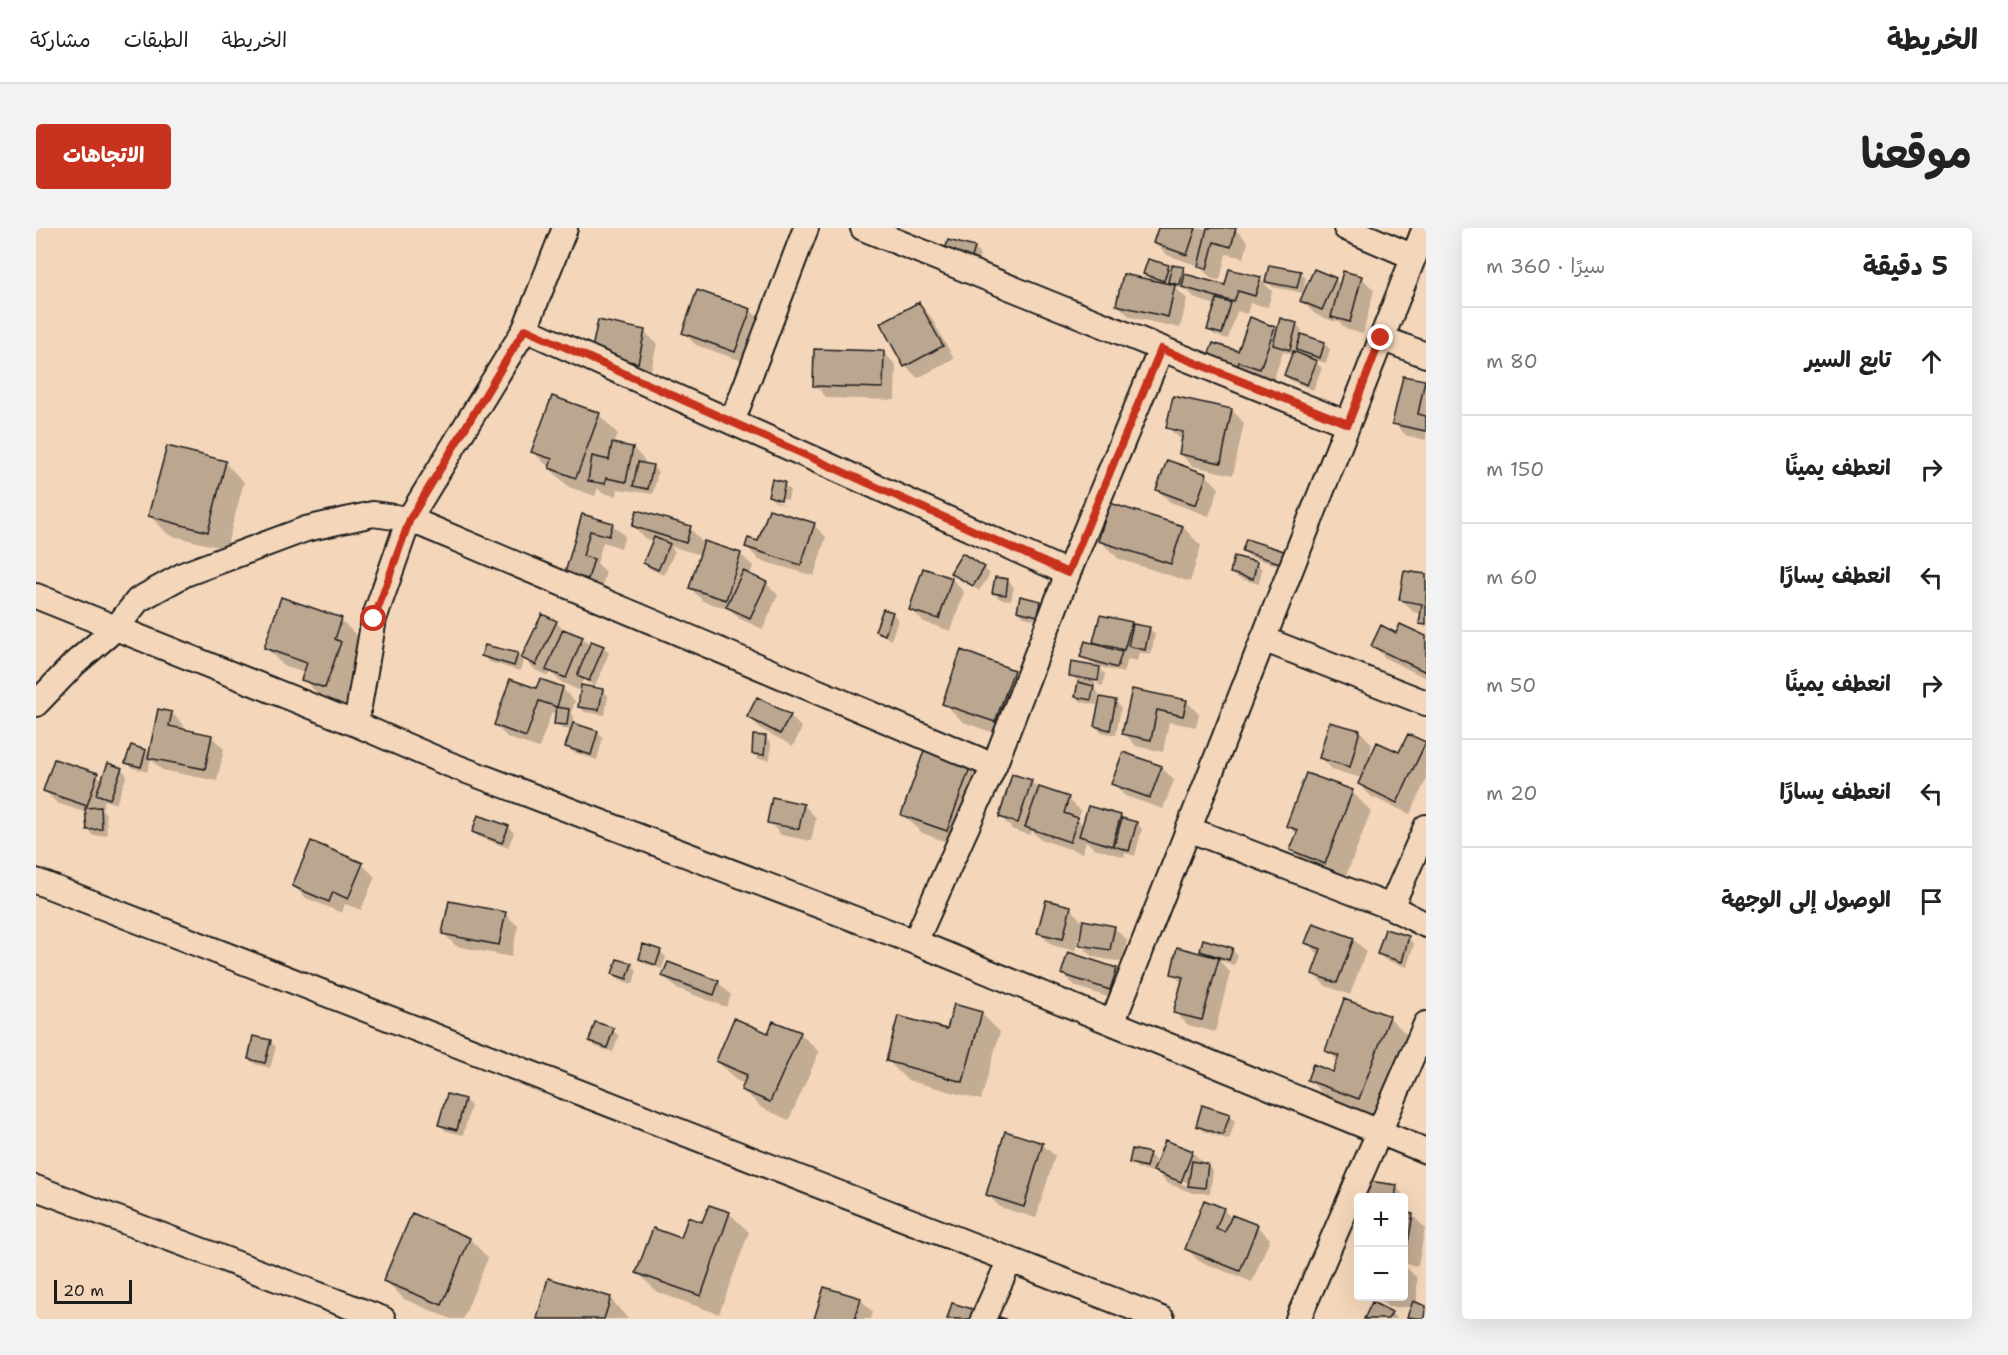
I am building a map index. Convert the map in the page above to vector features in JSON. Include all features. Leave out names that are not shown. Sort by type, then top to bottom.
[{"type":"street","points":[[356,724],[374,619],[410,519],[525,329],[565,228]]},
{"type":"street","points":[[732,422],[806,228]]},
{"type":"street","points":[[863,228],[1348,424]]},
{"type":"street","points":[[1346,228],[1414,257]]},
{"type":"street","points":[[1113,1021],[1425,228]]},
{"type":"street","points":[[525,329],[1068,573]]},
{"type":"street","points":[[1381,338],[1426,355]]},
{"type":"street","points":[[915,942],[994,766],[1068,573],[1161,349]]},
{"type":"street","points":[[36,704],[74,664],[116,628],[138,600],[195,570],[306,529],[373,514],[410,519],[994,766]]},
{"type":"street","points":[[36,596],[356,724],[446,763],[915,942],[1113,1021],[1380,1134],[1426,1151]]},
{"type":"street","points":[[1263,639],[1426,703]]},
{"type":"street","points":[[1391,907],[1426,827]]},
{"type":"street","points":[[1188,829],[1391,907],[1426,925]]},
{"type":"street","points":[[36,881],[1162,1319]]},
{"type":"street","points":[[1298,1319],[1426,1024]]},
{"type":"street","points":[[36,1188],[383,1319]]},
{"type":"street","points":[[983,1319],[1010,1260]]},
{"type":"building","points":[[1158,228],[1196,228],[1187,255],[1153,243]]},
{"type":"building","points":[[1207,228],[1236,228],[1231,247],[1214,242],[1207,269],[1198,267]]},
{"type":"building","points":[[948,240],[975,247],[970,265],[943,257]]},
{"type":"building","points":[[1148,259],[1169,265],[1164,281],[1143,274]]},
{"type":"building","points":[[1172,265],[1184,267],[1180,285],[1168,282]]},
{"type":"building","points":[[1269,265],[1301,271],[1297,288],[1265,282]]},
{"type":"building","points":[[1229,269],[1261,277],[1255,296],[1238,291],[1234,302],[1182,287],[1185,274],[1225,285]]},
{"type":"building","points":[[1314,269],[1336,278],[1322,310],[1300,301]]},
{"type":"building","points":[[1343,271],[1362,276],[1350,322],[1331,317]]},
{"type":"building","points":[[1123,274],[1175,285],[1168,317],[1116,305]]},
{"type":"building","points":[[697,290],[751,309],[735,352],[682,333]]},
{"type":"building","points":[[1217,299],[1231,303],[1222,334],[1207,330]]},
{"type":"building","points":[[919,302],[943,346],[904,367],[880,323]]},
{"type":"building","points":[[1250,317],[1275,327],[1260,369],[1239,362],[1235,374],[1205,363],[1213,343],[1238,351]]},
{"type":"building","points":[[1280,318],[1297,323],[1290,350],[1273,345]]},
{"type":"building","points":[[598,320],[645,330],[638,363],[591,353]]},
{"type":"building","points":[[1301,334],[1325,342],[1320,358],[1296,350]]},
{"type":"building","points":[[814,349],[884,351],[883,388],[813,386]]},
{"type":"building","points":[[1293,351],[1317,361],[1307,385],[1284,375]]},
{"type":"building","points":[[1403,376],[1425,380],[1418,414],[1426,416],[1426,431],[1392,424]]},
{"type":"building","points":[[552,396],[600,413],[576,478],[549,468],[552,459],[531,452]]},
{"type":"building","points":[[1173,396],[1232,409],[1221,463],[1179,454],[1183,432],[1166,428]]},
{"type":"building","points":[[612,443],[633,447],[626,482],[606,478],[605,484],[588,481],[592,456],[609,460]]},
{"type":"building","points":[[167,446],[226,461],[208,532],[148,516]]},
{"type":"building","points":[[1167,460],[1207,474],[1196,505],[1156,490]]},
{"type":"building","points":[[638,462],[653,465],[648,489],[633,486]]},
{"type":"building","points":[[772,479],[785,482],[781,500],[768,496]]},
{"type":"building","points":[[1110,503],[1183,526],[1171,564],[1098,541]]},
{"type":"building","points":[[769,509],[815,523],[801,565],[745,547],[748,538],[758,541]]},
{"type":"building","points":[[637,510],[691,526],[686,543],[632,526]]},
{"type":"building","points":[[582,514],[613,523],[609,536],[590,531],[583,556],[594,559],[588,579],[565,573]]},
{"type":"building","points":[[654,537],[670,544],[658,570],[643,563]]},
{"type":"building","points":[[1246,539],[1284,551],[1280,563],[1242,551]]},
{"type":"building","points":[[704,541],[741,553],[726,600],[689,588]]},
{"type":"building","points":[[962,553],[985,567],[973,586],[950,573]]},
{"type":"building","points":[[1234,556],[1257,562],[1253,579],[1230,573]]},
{"type":"building","points":[[923,568],[952,578],[939,619],[909,610]]},
{"type":"building","points":[[743,571],[767,582],[750,618],[726,607]]},
{"type":"building","points":[[1404,571],[1426,574],[1426,625],[1419,624],[1422,604],[1399,600]]},
{"type":"building","points":[[995,577],[1008,579],[1006,595],[992,593]]},
{"type":"building","points":[[1020,596],[1041,601],[1038,616],[1017,611]]},
{"type":"building","points":[[281,597],[342,618],[335,639],[341,642],[325,688],[301,680],[307,663],[264,648]]},
{"type":"building","points":[[883,609],[893,612],[885,635],[875,631]]},
{"type":"building","points":[[542,614],[557,621],[536,665],[521,658]]},
{"type":"building","points":[[1100,615],[1132,622],[1124,650],[1093,642]]},
{"type":"building","points":[[1133,624],[1150,627],[1145,650],[1128,646]]},
{"type":"building","points":[[1400,624],[1426,636],[1426,672],[1371,646],[1381,625],[1396,633]]},
{"type":"building","points":[[563,629],[583,637],[566,678],[546,670]]},
{"type":"building","points":[[591,641],[604,646],[589,681],[577,676]]},
{"type":"building","points":[[1085,641],[1122,652],[1117,668],[1080,657]]},
{"type":"building","points":[[485,645],[518,653],[514,666],[481,656]]},
{"type":"building","points":[[961,650],[1014,670],[995,722],[942,704]]},
{"type":"building","points":[[1071,662],[1100,667],[1098,681],[1069,676]]},
{"type":"building","points":[[510,679],[536,688],[540,679],[563,687],[557,707],[539,701],[526,737],[494,725]]},
{"type":"building","points":[[1078,682],[1094,686],[1091,700],[1075,697]]},
{"type":"building","points":[[581,685],[603,689],[599,710],[578,707]]},
{"type":"building","points":[[1132,689],[1187,700],[1183,716],[1157,710],[1151,740],[1122,734]]},
{"type":"building","points":[[757,697],[791,715],[780,734],[747,717]]},
{"type":"building","points":[[1100,697],[1116,700],[1110,730],[1094,726]]},
{"type":"building","points":[[556,707],[569,709],[567,725],[554,724]]},
{"type":"building","points":[[158,709],[172,712],[169,726],[212,735],[205,769],[148,758]]},
{"type":"building","points":[[1329,722],[1360,730],[1350,767],[1319,758]]},
{"type":"building","points":[[573,723],[598,731],[591,755],[565,747]]},
{"type":"building","points":[[1408,734],[1426,742],[1397,803],[1358,784],[1377,742],[1399,752]]},
{"type":"building","points":[[753,735],[766,736],[764,755],[752,754]]},
{"type":"building","points":[[131,745],[146,750],[141,767],[125,763]]},
{"type":"building","points":[[925,748],[971,765],[947,831],[901,815]]},
{"type":"building","points":[[1123,752],[1162,766],[1150,798],[1111,784]]},
{"type":"building","points":[[54,759],[98,773],[87,806],[43,791]]},
{"type":"building","points":[[108,763],[122,768],[110,799],[96,794]]},
{"type":"building","points":[[1306,773],[1353,790],[1325,864],[1290,850],[1298,830],[1286,826]]},
{"type":"building","points":[[1012,774],[1032,780],[1018,823],[999,817]]},
{"type":"building","points":[[1039,787],[1069,797],[1064,813],[1078,818],[1070,842],[1025,827]]},
{"type":"building","points":[[772,797],[804,804],[799,829],[767,823]]},
{"type":"building","points":[[1088,806],[1121,815],[1112,846],[1079,836]]},
{"type":"building","points":[[101,807],[102,829],[87,830],[85,808]]},
{"type":"building","points":[[478,815],[509,826],[502,843],[472,832]]},
{"type":"building","points":[[1122,818],[1137,822],[1129,851],[1114,846]]},
{"type":"building","points":[[311,841],[363,863],[348,899],[333,892],[329,902],[292,886]]},
{"type":"building","points":[[1046,900],[1071,906],[1063,939],[1037,933]]},
{"type":"building","points":[[449,901],[506,912],[499,945],[442,934]]},
{"type":"building","points":[[1083,920],[1115,926],[1110,950],[1079,945]]},
{"type":"building","points":[[1313,923],[1354,938],[1337,983],[1312,974],[1321,949],[1305,943]]},
{"type":"building","points":[[1385,929],[1409,936],[1402,962],[1377,954]]},
{"type":"building","points":[[1203,939],[1233,948],[1229,960],[1200,951]]},
{"type":"building","points":[[643,944],[661,950],[656,965],[639,959]]},
{"type":"building","points":[[1177,947],[1219,958],[1202,1020],[1173,1013],[1183,977],[1171,974]]},
{"type":"building","points":[[1068,952],[1117,968],[1110,990],[1061,974]]},
{"type":"building","points":[[617,959],[632,963],[627,979],[612,974]]},
{"type":"building","points":[[668,962],[719,981],[714,995],[662,976]]},
{"type":"building","points":[[1344,999],[1390,1016],[1359,1099],[1307,1080],[1313,1064],[1333,1072],[1339,1056],[1325,1051]]},
{"type":"building","points":[[954,1004],[982,1012],[963,1082],[886,1061],[898,1016],[947,1029]]},
{"type":"building","points":[[734,1018],[768,1033],[773,1021],[801,1032],[770,1102],[741,1090],[747,1075],[716,1061]]},
{"type":"building","points":[[595,1022],[614,1028],[607,1048],[589,1041]]},
{"type":"building","points":[[253,1036],[271,1040],[265,1063],[248,1059]]},
{"type":"building","points":[[447,1094],[465,1099],[457,1130],[438,1125]]},
{"type":"building","points":[[1202,1105],[1230,1114],[1223,1135],[1196,1126]]},
{"type":"building","points":[[1005,1131],[1043,1143],[1024,1207],[986,1195]]},
{"type":"building","points":[[1165,1140],[1193,1151],[1181,1182],[1153,1171]]},
{"type":"building","points":[[1132,1149],[1150,1153],[1146,1167],[1129,1163]]},
{"type":"building","points":[[1192,1161],[1208,1164],[1205,1188],[1188,1186]]},
{"type":"building","points":[[1368,1181],[1397,1185],[1396,1193],[1366,1193]]},
{"type":"building","points":[[1204,1200],[1224,1208],[1216,1229],[1225,1232],[1232,1215],[1258,1225],[1240,1271],[1185,1249]]},
{"type":"building","points":[[709,1205],[730,1212],[701,1296],[636,1273],[653,1228],[681,1238],[688,1217],[702,1222]]},
{"type":"building","points":[[412,1213],[470,1238],[442,1305],[383,1281]]},
{"type":"building","points":[[1408,1213],[1413,1214],[1408,1243]]},
{"type":"building","points":[[548,1278],[611,1297],[604,1319],[537,1319]]},
{"type":"building","points":[[824,1287],[861,1298],[855,1319],[814,1319]]},
{"type":"building","points":[[1413,1301],[1426,1306],[1425,1319],[1407,1317]]},
{"type":"building","points":[[1372,1302],[1392,1312],[1388,1319],[1364,1319]]},
{"type":"building","points":[[952,1303],[1006,1319],[947,1319]]},
{"type":"route","points":[[374,619],[410,519],[525,329],[1068,573],[1161,349],[1348,424],[1381,338]]}]
